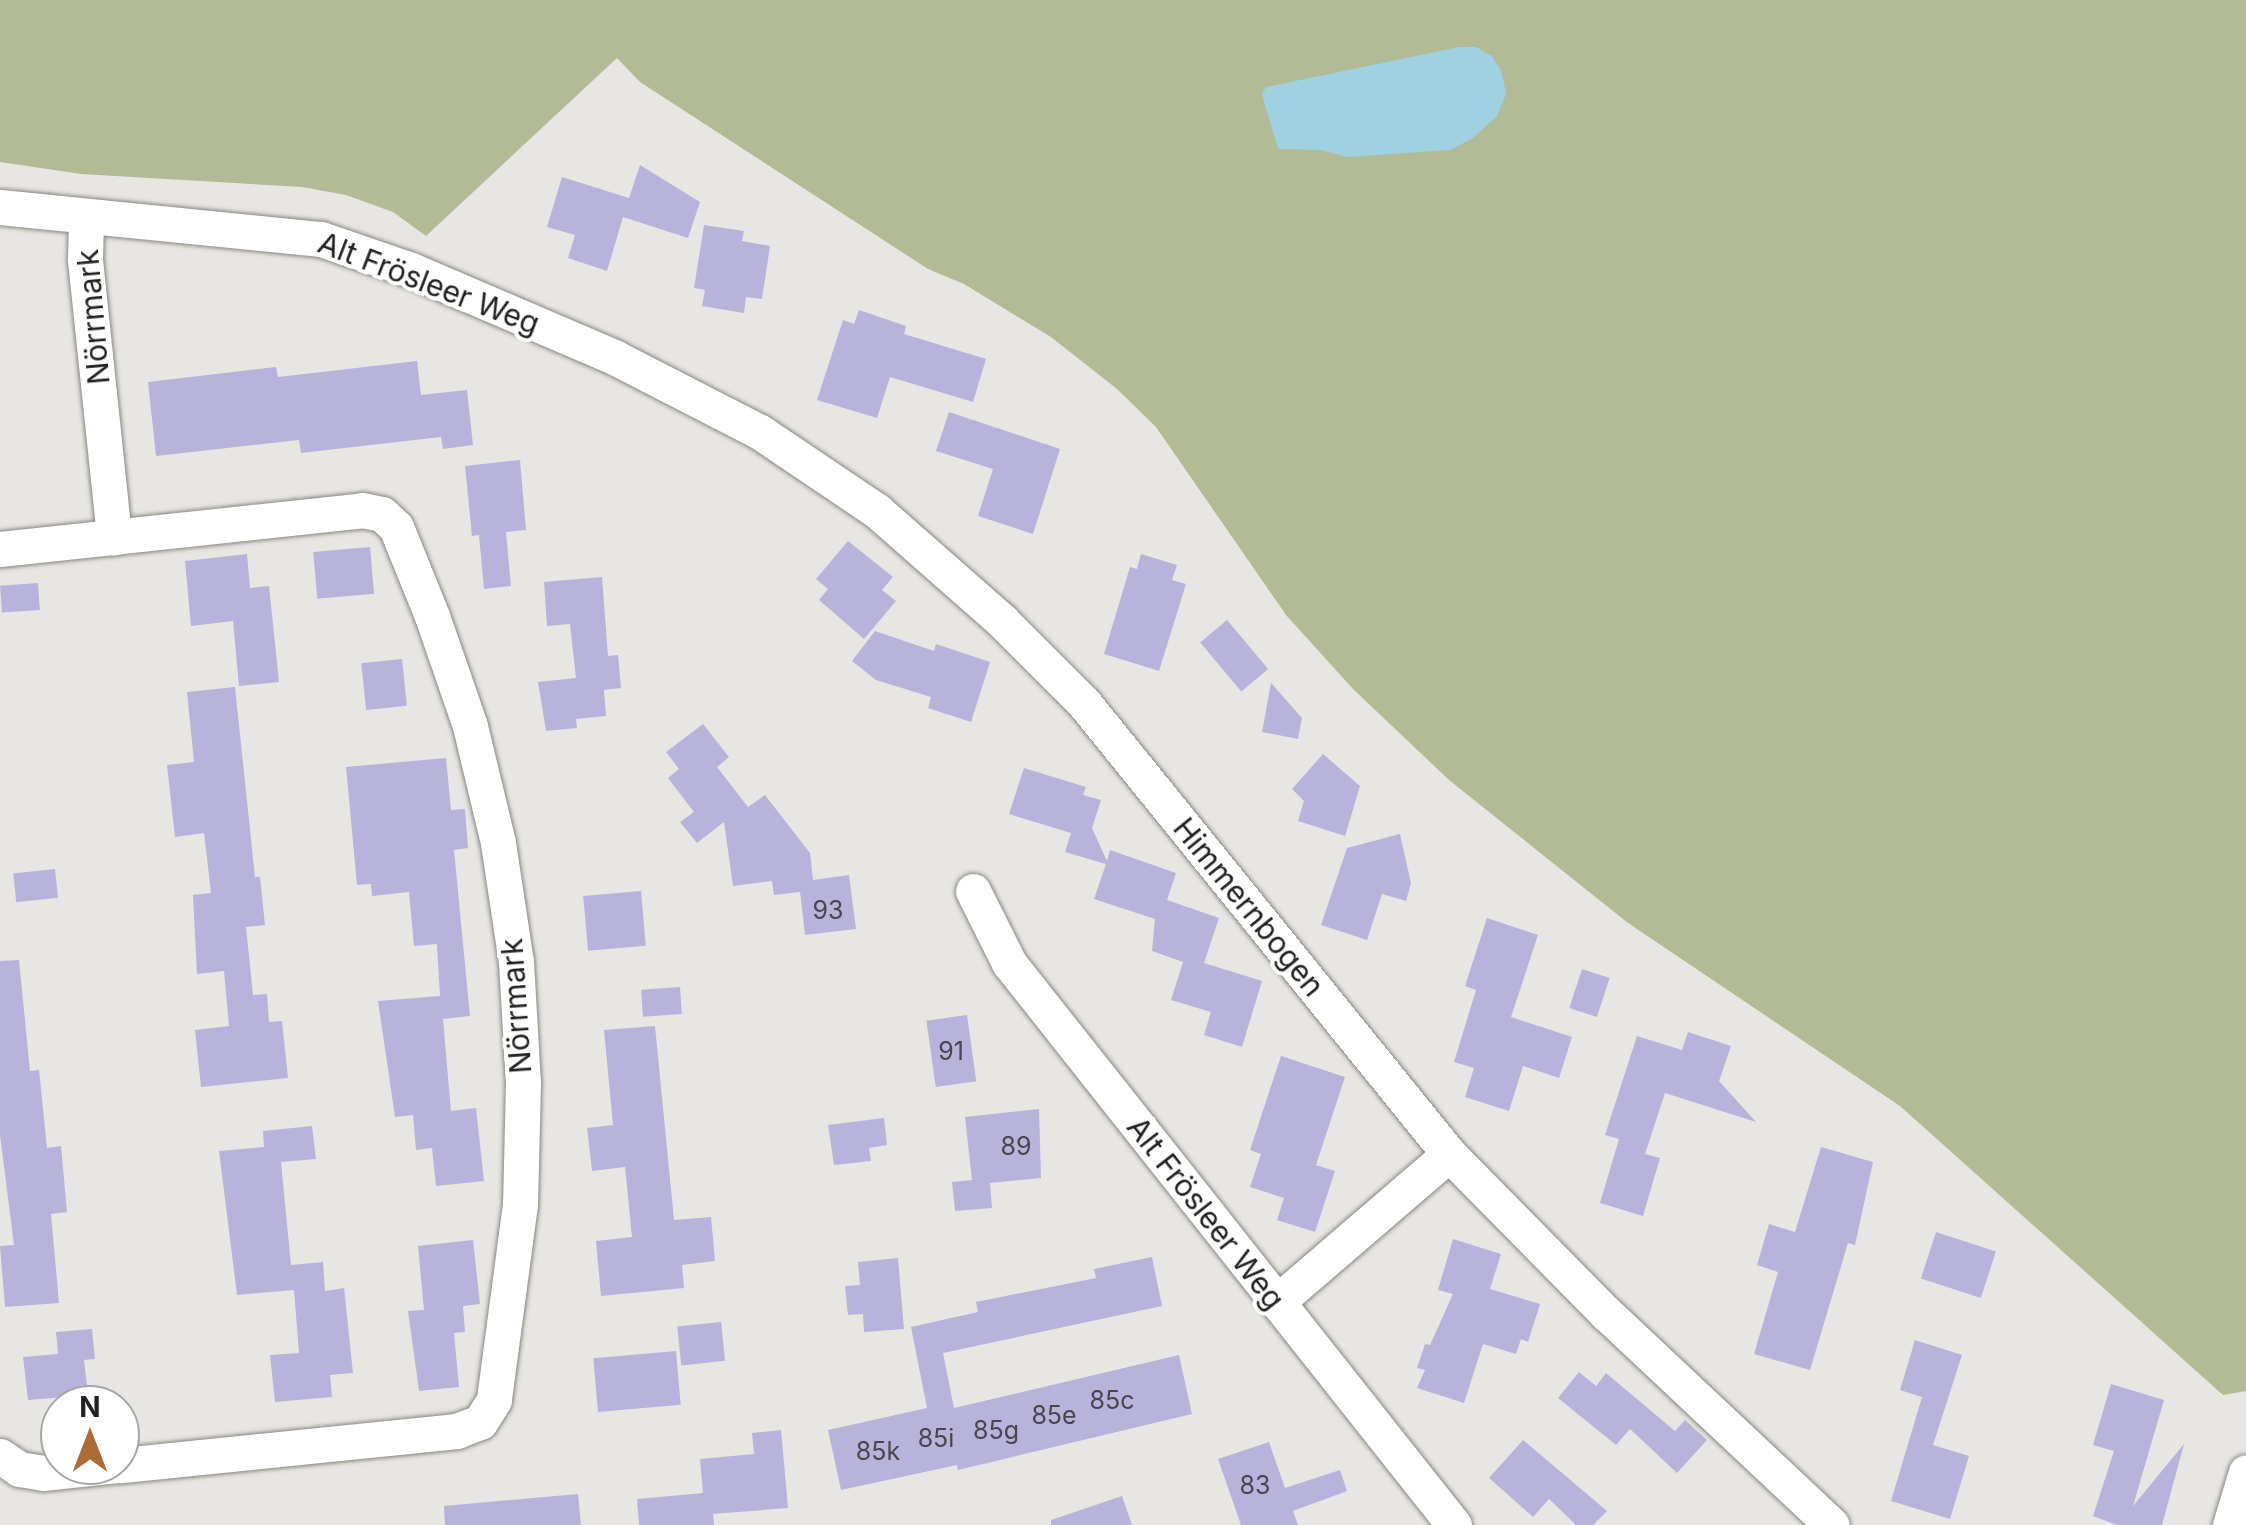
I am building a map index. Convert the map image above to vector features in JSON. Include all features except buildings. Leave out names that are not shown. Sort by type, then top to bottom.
[{"type":"street","name":"Alt Frösleer Weg","points":[[0,207],[321,239],[411,270],[614,356]]},
{"type":"street","name":"Nörrmark","points":[[86,216],[86,260],[114,538]]},
{"type":"street","name":"Himmernbogen","points":[[614,356],[760,432],[878,512],[1002,620],[1084,703],[1449,1154],[1607,1314],[1832,1525]]},
{"type":"street","name":"Nörrmark","points":[[0,549],[362,510],[382,514],[396,528],[432,616],[470,726],[498,843],[516,962],[523,1082],[520,1204],[494,1400],[480,1422],[456,1431],[140,1463]]},
{"type":"street","name":"Alt Frösleer Weg","points":[[973,891],[1008,964],[1454,1525]]},
{"type":"street","points":[[1277,1302],[1449,1154]]},
{"type":"street","name":"Nörrmark","points":[[0,1456],[18,1469],[40,1472]]},
{"type":"street","points":[[2230,1525],[2246,1472]]},
{"type":"green space","points":[[0,0],[2246,0],[2246,1391],[2223,1395],[1900,1106],[1628,923],[1449,780],[1353,689],[1286,615],[1156,427],[1117,389],[1051,337],[964,284],[928,269],[640,82],[617,58],[426,236],[393,212],[346,195],[302,187],[81,174],[0,162]]},
{"type":"water","points":[[1459,47],[1476,47],[1492,56],[1502,72],[1506,94],[1497,116],[1473,138],[1450,150],[1348,157],[1321,150],[1278,149],[1262,94],[1266,87]]}]
